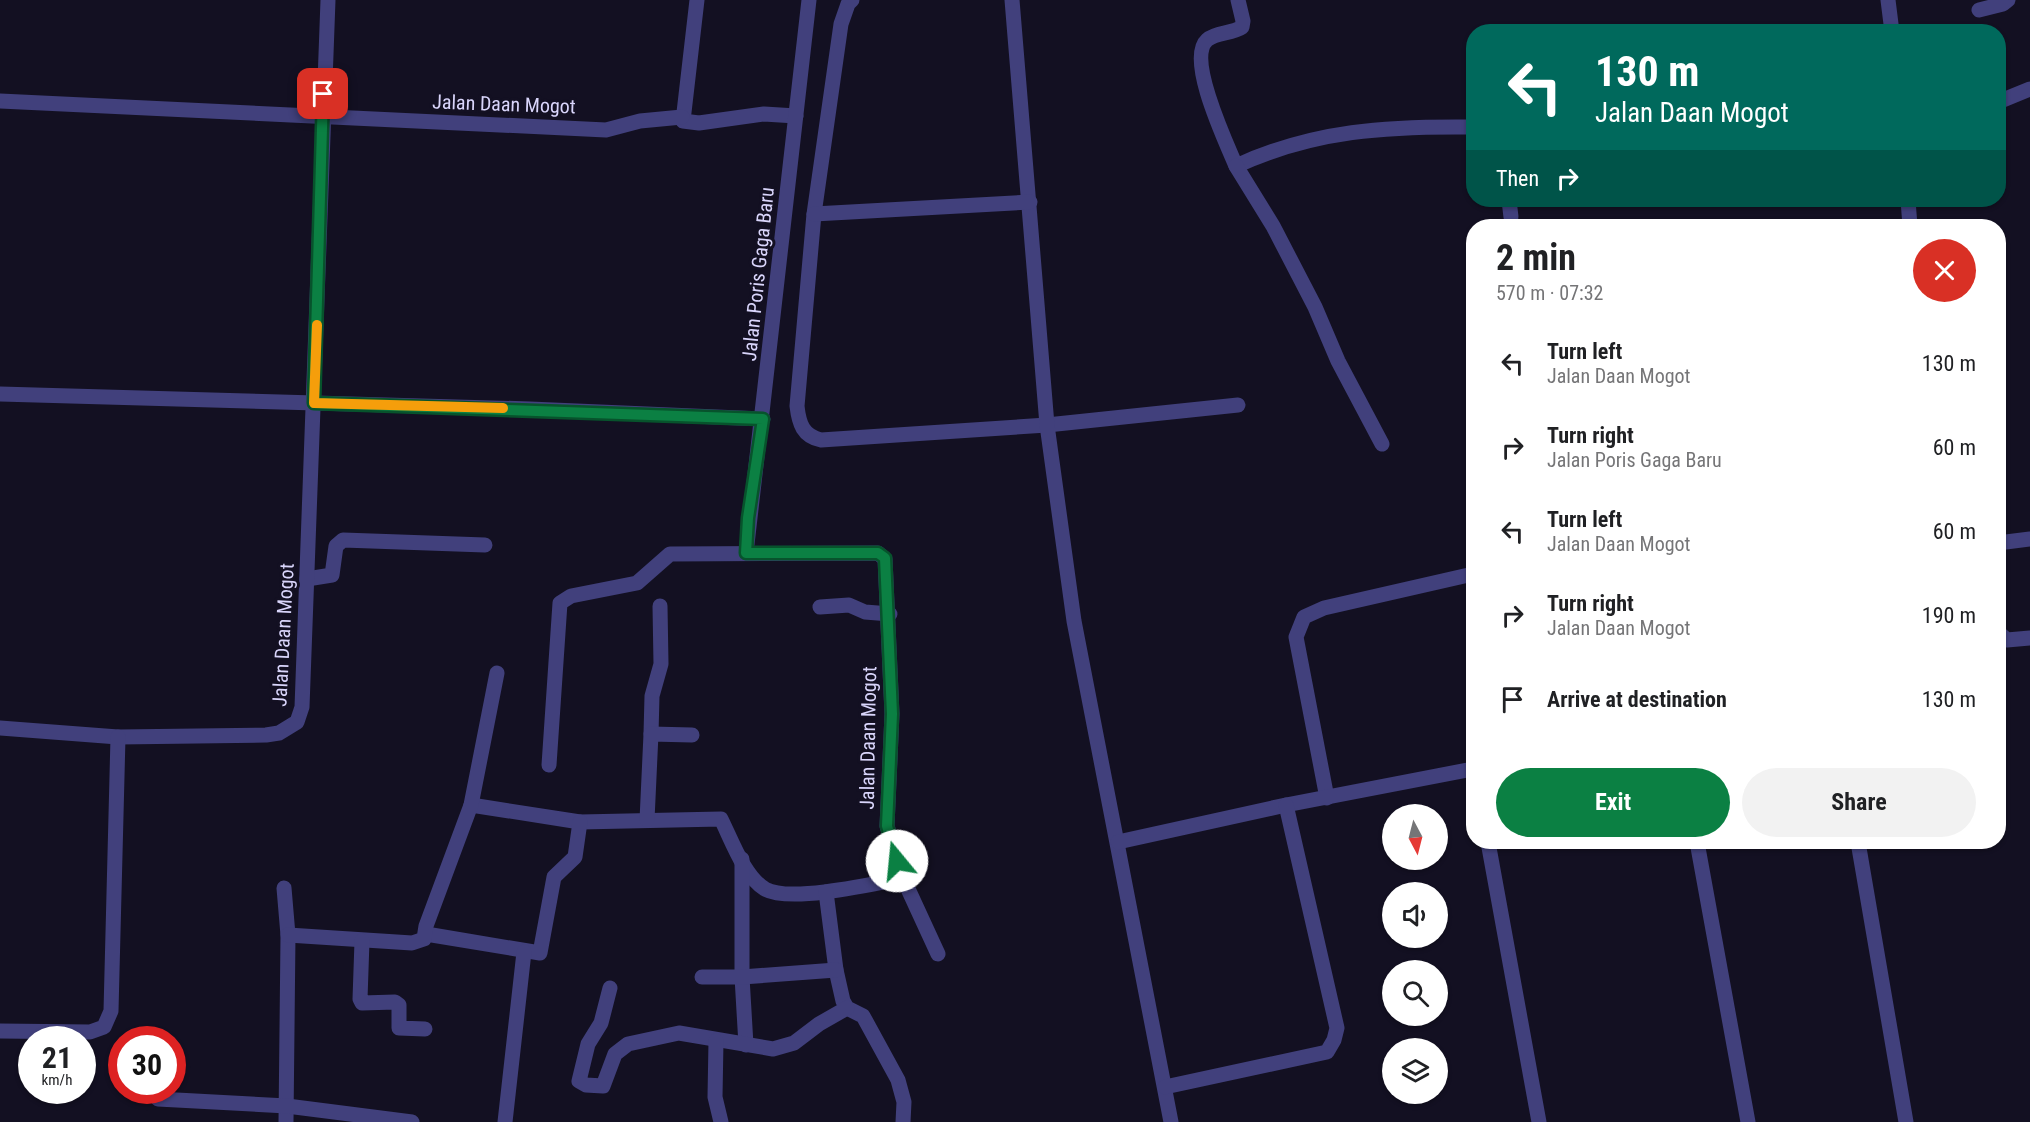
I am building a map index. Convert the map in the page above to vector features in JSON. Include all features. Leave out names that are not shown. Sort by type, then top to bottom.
[{"type":"street","name":"Jalan Daan Mogot","points":[[0,728],[118,737],[266,735],[289,729],[297,722],[302,707],[328,0]]},
{"type":"street","points":[[682,117],[696,0]]},
{"type":"street","name":"Jalan Poris Gaga Baru","points":[[746,553],[748,518],[763,419],[809,0]]},
{"type":"street","points":[[852,0],[848,4],[841,24],[814,214],[797,406],[802,429],[811,438],[821,440],[1047,425],[1238,405]]},
{"type":"street","points":[[1012,0],[1047,425],[1074,621],[1171,1122]]},
{"type":"street","points":[[1238,0],[1243,21],[1242,27],[1209,38],[1204,45],[1202,54],[1207,96],[1236,166],[1273,226],[1316,307],[1338,361],[1382,444]]},
{"type":"street","points":[[1887,0],[1891,24]]},
{"type":"street","points":[[1979,10],[2002,4],[2008,0]]},
{"type":"street","points":[[2006,99],[2030,89]]},
{"type":"street","name":"Jalan Daan Mogot","points":[[0,102],[606,129],[640,121],[682,117],[687,123],[693,123],[764,114],[796,116]]},
{"type":"street","points":[[1236,166],[1261,155],[1330,134],[1363,130],[1466,127]]},
{"type":"street","points":[[814,214],[1030,202]]},
{"type":"street","points":[[1510,207],[1511,217]]},
{"type":"street","points":[[0,394],[763,419]]},
{"type":"street","points":[[2006,542],[2030,539]]},
{"type":"street","points":[[307,579],[332,575],[335,569],[336,546],[343,540],[485,545]]},
{"type":"street","name":"Jalan Daan Mogot","points":[[549,765],[560,603],[571,596],[637,583],[670,554],[878,553],[885,558],[890,614],[892,714],[887,826],[903,878],[938,954]]},
{"type":"street","points":[[1327,798],[1296,637],[1304,617],[1324,608],[1466,576]]},
{"type":"street","points":[[647,820],[652,696],[661,664],[660,606]]},
{"type":"street","points":[[820,607],[849,606],[865,612],[890,614]]},
{"type":"street","points":[[2006,639],[2030,638]]},
{"type":"street","points":[[288,935],[417,943],[424,939],[471,805],[497,673]]},
{"type":"street","points":[[651,734],[692,735]]},
{"type":"street","points":[[0,1031],[90,1032],[104,1027],[111,1011],[118,737]]},
{"type":"street","points":[[1118,842],[1286,805],[1466,770]]},
{"type":"street","points":[[471,805],[580,822],[721,819],[750,874],[765,889],[780,894],[826,892],[903,878]]},
{"type":"street","points":[[1165,1087],[1327,1052],[1334,1040],[1337,1028],[1286,805]]},
{"type":"street","points":[[426,934],[540,953],[554,877],[575,857],[580,822]]},
{"type":"street","points":[[1489,849],[1539,1122]]},
{"type":"street","points":[[1698,849],[1748,1122]]},
{"type":"street","points":[[1859,849],[1906,1122]]},
{"type":"street","points":[[742,858],[742,977],[746,1045]]},
{"type":"street","points":[[284,888],[288,935],[286,1122]]},
{"type":"street","points":[[826,892],[836,970],[843,1001],[847,1008],[863,1016],[898,1080],[904,1102],[903,1122]]},
{"type":"street","points":[[362,941],[362,1003],[395,1002],[399,1005],[399,1028],[425,1029]]},
{"type":"street","points":[[505,1122],[524,952]]},
{"type":"street","points":[[702,977],[742,977],[836,970]]},
{"type":"street","points":[[610,988],[601,1023],[588,1044],[580,1083],[603,1086],[615,1054],[628,1044],[679,1033],[773,1049],[794,1043],[819,1024],[847,1008]]},
{"type":"street","points":[[716,1041],[715,1097],[720,1122]]},
{"type":"street","points":[[186,1101],[287,1106],[412,1122]]},
{"type":"slow traffic","points":[[317,325],[314,403],[503,408]]},
{"type":"route","points":[[323,94],[314,403],[763,419],[748,518],[746,553],[878,553],[885,558],[890,614],[892,714],[887,826],[897,861]]}]
